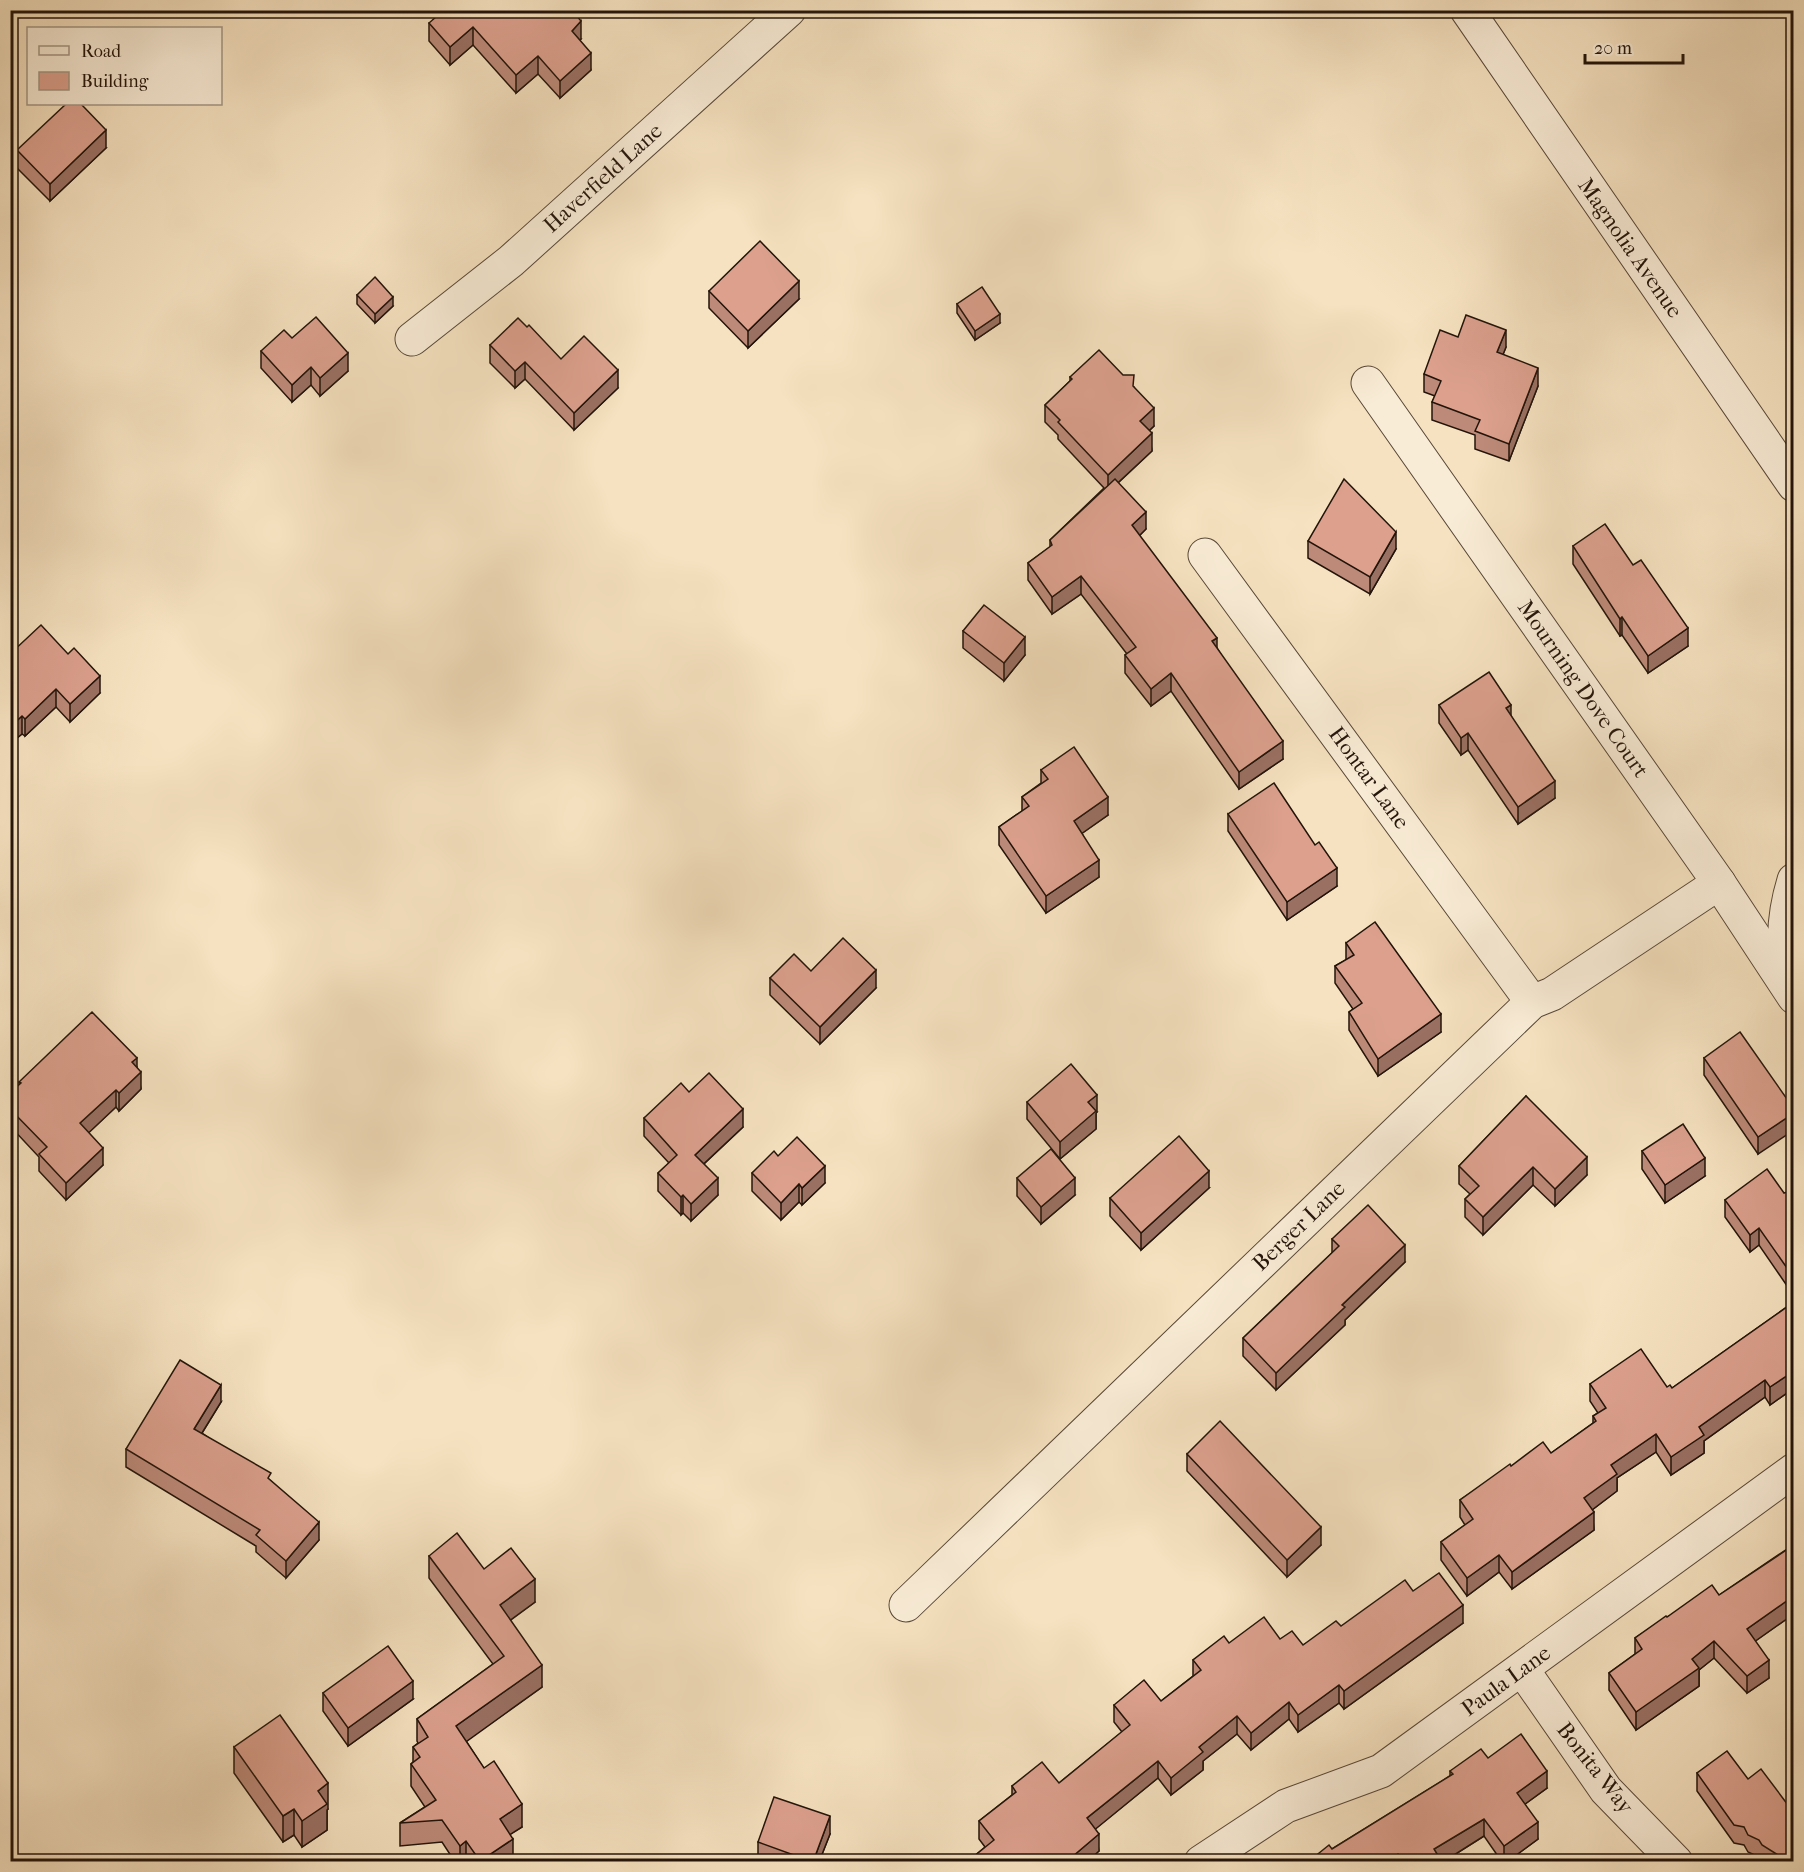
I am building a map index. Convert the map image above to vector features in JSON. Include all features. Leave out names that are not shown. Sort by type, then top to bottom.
[{"type":"street","name":"Haverfield Lane","points":[[412,339],[511,261],[789,10]]},
{"type":"street","name":"Magnolia Avenue","points":[[1467,10],[1794,485]]},
{"type":"street","name":"Mourning Dove Court","points":[[1368,383],[1719,883],[1794,997]]},
{"type":"street","name":"Hontar Lane","points":[[1205,555],[1532,1002]]},
{"type":"street","points":[[1794,880],[1786,905],[1784,948],[1789,978],[1794,989]]},
{"type":"street","name":"Berger Lane","points":[[906,1605],[1532,1002],[1552,994],[1719,883]]},
{"type":"street","name":"Paula Lane","points":[[1201,1862],[1286,1806],[1381,1771],[1794,1470]]},
{"type":"street","name":"Bonita Way","points":[[1522,1670],[1606,1790],[1676,1862]]},
{"type":"building","points":[[444,10],[572,10],[581,21],[572,31],[591,53],[560,81],[538,56],[516,75],[473,27],[450,47],[429,23]]},
{"type":"building","points":[[65,105],[82,105],[106,130],[50,184],[17,150]]},
{"type":"building","points":[[760,241],[799,281],[748,331],[709,291]]},
{"type":"building","points":[[375,277],[393,297],[375,314],[357,295]]},
{"type":"building","points":[[982,287],[1000,314],[975,331],[957,304]]},
{"type":"building","points":[[1466,315],[1506,330],[1497,352],[1538,368],[1509,444],[1475,431],[1480,420],[1432,402],[1441,381],[1424,374],[1440,330],[1458,337]]},
{"type":"building","points":[[316,317],[348,353],[320,378],[311,367],[292,385],[261,351],[284,330],[292,338]]},
{"type":"building","points":[[518,318],[527,327],[529,325],[561,359],[584,336],[618,370],[574,413],[525,362],[515,371],[490,345]]},
{"type":"building","points":[[1099,350],[1123,375],[1134,375],[1133,386],[1154,408],[1140,421],[1152,433],[1108,475],[1045,405]]},
{"type":"building","points":[[1115,479],[1146,512],[1132,525],[1217,638],[1212,641],[1283,741],[1239,772],[1171,673],[1151,689],[1125,655],[1136,647],[1081,576],[1052,597],[1028,563],[1052,545],[1050,540]]},
{"type":"building","points":[[1344,479],[1396,532],[1370,577],[1308,541]]},
{"type":"building","points":[[1605,524],[1633,565],[1641,560],[1688,628],[1648,656],[1622,617],[1620,619],[1573,546]]},
{"type":"building","points":[[984,605],[1025,637],[1004,663],[963,631]]},
{"type":"building","points":[[41,625],[68,654],[74,648],[100,676],[70,704],[56,689],[25,719],[22,716],[10,727],[10,654]]},
{"type":"building","points":[[1489,672],[1511,705],[1506,708],[1555,781],[1518,807],[1468,733],[1461,738],[1439,705]]},
{"type":"building","points":[[1074,747],[1108,797],[1074,821],[1099,860],[1046,896],[999,827],[1029,806],[1022,797],[1048,779],[1041,770]]},
{"type":"building","points":[[1274,783],[1315,845],[1319,842],[1337,868],[1287,902],[1228,814]]},
{"type":"building","points":[[1375,922],[1441,1014],[1378,1059],[1349,1012],[1362,1003],[1335,966],[1354,955],[1346,943]]},
{"type":"building","points":[[843,938],[876,970],[820,1027],[770,978],[794,954],[811,971]]},
{"type":"building","points":[[92,1012],[137,1058],[132,1062],[141,1072],[119,1093],[116,1090],[80,1123],[103,1148],[66,1183],[39,1154],[47,1147],[10,1109],[10,1093]]},
{"type":"building","points":[[1740,1032],[1794,1109],[1794,1113],[1758,1137],[1704,1058]]},
{"type":"building","points":[[1071,1064],[1097,1095],[1088,1102],[1096,1111],[1060,1142],[1027,1102]]},
{"type":"building","points":[[709,1073],[743,1109],[695,1155],[718,1178],[691,1204],[658,1173],[677,1155],[644,1118],[681,1083],[689,1092]]},
{"type":"building","points":[[1526,1096],[1587,1157],[1555,1189],[1533,1167],[1483,1217],[1465,1199],[1479,1186],[1459,1166]]},
{"type":"building","points":[[1683,1124],[1705,1158],[1665,1185],[1642,1151]]},
{"type":"building","points":[[1179,1136],[1209,1171],[1141,1233],[1110,1198]]},
{"type":"building","points":[[797,1137],[825,1166],[802,1188],[799,1184],[781,1203],[752,1173],[774,1151],[778,1156]]},
{"type":"building","points":[[1051,1149],[1075,1178],[1041,1207],[1017,1178]]},
{"type":"building","points":[[1767,1169],[1784,1193],[1787,1192],[1792,1198],[1794,1197],[1794,1278],[1759,1228],[1750,1235],[1725,1200]]},
{"type":"building","points":[[1368,1205],[1405,1245],[1276,1373],[1243,1338],[1339,1246],[1332,1239]]},
{"type":"building","points":[[1794,1302],[1794,1353],[1792,1354],[1794,1371],[1770,1387],[1765,1380],[1699,1427],[1704,1435],[1671,1457],[1656,1434],[1611,1465],[1617,1474],[1584,1498],[1594,1512],[1512,1572],[1499,1555],[1467,1578],[1441,1542],[1473,1519],[1460,1500],[1543,1442],[1551,1453],[1596,1421],[1593,1416],[1606,1408],[1590,1384],[1641,1349],[1667,1387],[1670,1385],[1672,1388]]},
{"type":"building","points":[[180,1360],[221,1385],[194,1429],[271,1473],[268,1478],[319,1522],[286,1561],[256,1535],[260,1530],[126,1449]]},
{"type":"building","points":[[1220,1421],[1321,1527],[1287,1560],[1187,1454]]},
{"type":"building","points":[[1794,1526],[1794,1541],[1787,1531]]},
{"type":"building","points":[[457,1533],[484,1569],[511,1548],[535,1579],[500,1605],[542,1665],[456,1726],[484,1768],[494,1761],[522,1804],[500,1819],[513,1839],[480,1861],[466,1841],[460,1846],[442,1820],[400,1823],[436,1800],[411,1764],[420,1757],[413,1747],[428,1737],[417,1719],[504,1656],[429,1556]]},
{"type":"building","points":[[1794,1545],[1794,1600],[1790,1603],[1788,1600],[1747,1629],[1769,1660],[1747,1676],[1714,1641],[1692,1659],[1699,1668],[1636,1712],[1609,1673],[1642,1649],[1635,1638],[1712,1585],[1719,1595]]},
{"type":"building","points":[[1439,1573],[1463,1605],[1344,1691],[1339,1685],[1298,1715],[1289,1702],[1251,1733],[1237,1716],[1199,1747],[1203,1752],[1171,1778],[1158,1761],[1087,1818],[1099,1834],[1066,1862],[967,1862],[994,1840],[979,1821],[1016,1792],[1012,1786],[1042,1762],[1059,1783],[1130,1725],[1114,1705],[1144,1680],[1161,1701],[1201,1670],[1193,1660],[1224,1636],[1229,1643],[1264,1617],[1280,1639],[1292,1631],[1303,1645],[1336,1621],[1341,1626],[1405,1580],[1413,1591]]},
{"type":"building","points":[[388,1646],[413,1681],[348,1728],[323,1693]]},
{"type":"building","points":[[280,1715],[328,1783],[318,1791],[327,1804],[302,1821],[294,1809],[283,1816],[234,1747]]},
{"type":"building","points":[[1521,1734],[1547,1771],[1517,1793],[1538,1822],[1504,1846],[1484,1819],[1434,1849],[1442,1862],[1402,1862],[1398,1854],[1385,1862],[1308,1862],[1329,1845],[1332,1849],[1453,1774],[1450,1771],[1481,1749],[1488,1758]]},
{"type":"building","points":[[1727,1751],[1748,1779],[1761,1769],[1791,1809],[1794,1808],[1794,1853],[1789,1857],[1778,1855],[1762,1845],[1759,1840],[1748,1835],[1744,1827],[1734,1825],[1697,1773]]},
{"type":"building","points":[[774,1797],[830,1816],[813,1862],[758,1842]]},
{"type":"building","points":[[1287,1856],[1291,1862],[1280,1862]]}]
